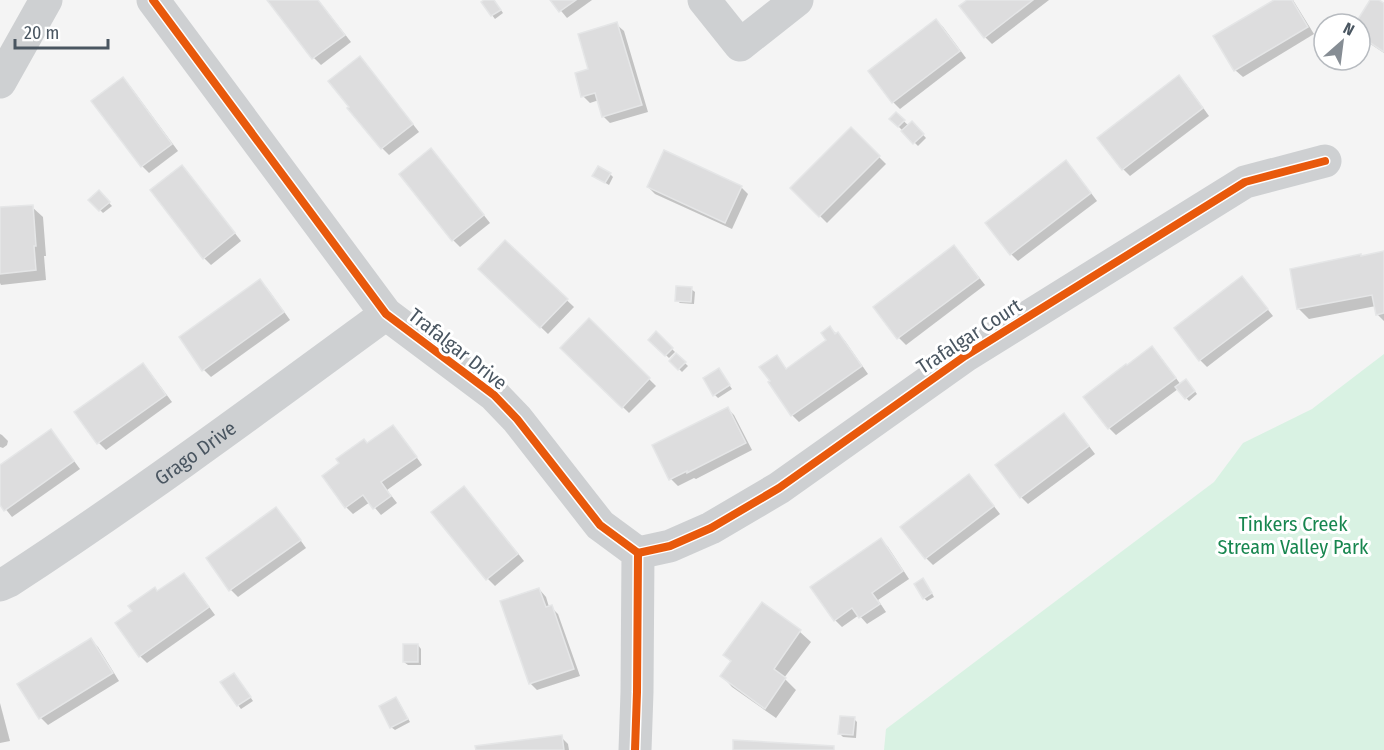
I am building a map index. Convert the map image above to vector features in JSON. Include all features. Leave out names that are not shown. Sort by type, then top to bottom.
[{"type":"street","points":[[0,82],[46,0]]},
{"type":"street","name":"Trafalgar Drive","points":[[153,0],[386,314],[494,395],[517,419],[600,525],[638,553]]},
{"type":"street","points":[[704,0],[740,45],[797,0]]},
{"type":"street","name":"Trafalgar Court","points":[[638,553],[669,546],[711,528],[779,488],[964,356],[1245,182],[1325,161]]},
{"type":"street","name":"Grago Drive","points":[[0,585],[89,529],[386,314]]},
{"type":"street","points":[[635,750],[638,692],[638,553]]},
{"type":"green space","name":"Tinkers Creek Stream Valley Park","points":[[1384,354],[1384,750],[884,750],[886,729],[1214,482],[1243,443],[1312,409]]},
{"type":"building","points":[[267,0],[318,0],[345,35],[312,59]]},
{"type":"building","points":[[494,0],[501,10],[491,16],[481,2]]},
{"type":"building","points":[[550,0],[576,0],[559,12]]},
{"type":"building","points":[[967,0],[1033,0],[984,38],[959,6]]},
{"type":"building","points":[[1274,0],[1292,0],[1308,27],[1234,71],[1213,36]]},
{"type":"building","points":[[1370,0],[1379,0],[1384,3],[1384,52],[1372,44],[1372,12],[1362,12]]},
{"type":"building","points":[[936,19],[960,51],[892,103],[868,71]]},
{"type":"building","points":[[617,22],[642,105],[602,117],[595,93],[581,97],[575,73],[588,69],[578,34]]},
{"type":"building","points":[[360,56],[413,124],[381,149],[328,81]]},
{"type":"building","points":[[1179,75],[1203,108],[1122,170],[1097,138]]},
{"type":"building","points":[[123,77],[172,144],[141,167],[91,101]]},
{"type":"building","points":[[896,112],[905,120],[898,127],[889,119]]},
{"type":"building","points":[[912,121],[924,134],[913,144],[901,131]]},
{"type":"building","points":[[851,127],[880,156],[819,217],[790,188]]},
{"type":"building","points":[[431,148],[484,215],[452,241],[399,174]]},
{"type":"building","points":[[664,150],[742,186],[725,223],[647,187]]},
{"type":"building","points":[[1066,160],[1091,193],[1010,255],[985,223]]},
{"type":"building","points":[[182,165],[235,233],[203,259],[150,190]]},
{"type":"building","points":[[598,166],[611,173],[605,183],[592,176]]},
{"type":"building","points":[[99,190],[110,202],[99,211],[88,200]]},
{"type":"building","points":[[33,205],[36,270],[0,274],[0,207]]},
{"type":"building","points":[[505,240],[568,299],[540,328],[478,269]]},
{"type":"building","points":[[954,245],[979,278],[897,339],[873,307]]},
{"type":"building","points":[[1384,251],[1384,313],[1376,315],[1372,295],[1297,309],[1290,269]]},
{"type":"building","points":[[1242,276],[1268,309],[1199,361],[1174,328]]},
{"type":"building","points":[[260,279],[284,312],[202,371],[179,337]]},
{"type":"building","points":[[676,286],[692,287],[691,302],[675,301]]},
{"type":"building","points":[[589,318],[650,378],[622,408],[560,348]]},
{"type":"building","points":[[830,326],[835,334],[838,332],[862,366],[791,416],[759,367],[777,355],[786,369],[826,340],[821,333]]},
{"type":"building","points":[[656,331],[673,348],[665,356],[648,340]]},
{"type":"building","points":[[1152,346],[1176,378],[1108,429],[1083,397]]},
{"type":"building","points":[[676,353],[686,362],[678,370],[669,361]]},
{"type":"building","points":[[143,363],[166,395],[97,444],[74,412]]},
{"type":"building","points":[[719,368],[730,385],[713,396],[703,378]]},
{"type":"building","points":[[1186,379],[1195,391],[1185,399],[1175,387]]},
{"type":"building","points":[[728,407],[746,443],[669,480],[652,445]]},
{"type":"building","points":[[1064,413],[1089,446],[1020,498],[995,465]]},
{"type":"building","points":[[393,425],[417,457],[381,482],[391,496],[373,509],[363,495],[345,508],[322,476],[339,463],[336,459],[364,439],[367,443]]},
{"type":"building","points":[[51,429],[74,461],[4,511],[0,505],[0,465]]},
{"type":"building","points":[[969,474],[994,506],[925,559],[900,527]]},
{"type":"building","points":[[464,486],[518,554],[486,580],[431,512]]},
{"type":"building","points":[[276,507],[301,540],[229,591],[206,558]]},
{"type":"building","points":[[881,538],[903,571],[872,593],[880,604],[859,618],[852,608],[834,621],[810,587]]},
{"type":"building","points":[[184,573],[209,607],[139,657],[115,623],[132,611],[128,606],[155,587],[157,591]]},
{"type":"building","points":[[923,578],[932,593],[923,599],[914,584]]},
{"type":"building","points":[[539,588],[546,607],[552,605],[574,669],[529,684],[500,601]]},
{"type":"building","points":[[762,602],[801,630],[774,669],[786,678],[765,709],[720,676],[731,661],[723,655]]},
{"type":"building","points":[[91,638],[113,673],[39,719],[17,684]]},
{"type":"building","points":[[403,644],[418,644],[418,662],[403,662]]},
{"type":"building","points":[[234,673],[251,697],[237,706],[220,682]]},
{"type":"building","points":[[396,697],[408,719],[390,728],[379,706]]},
{"type":"building","points":[[840,716],[855,717],[853,735],[838,734]]},
{"type":"building","points":[[562,735],[564,750],[476,750],[475,746]]},
{"type":"building","points":[[733,740],[834,746],[834,750],[733,750]]},
{"type":"cycle path","points":[[153,0],[386,314],[494,395],[517,419],[600,525],[638,553],[635,750]]},
{"type":"cycle path","points":[[638,553],[670,546],[711,528],[779,488],[965,356],[1245,182],[1325,161]]}]
